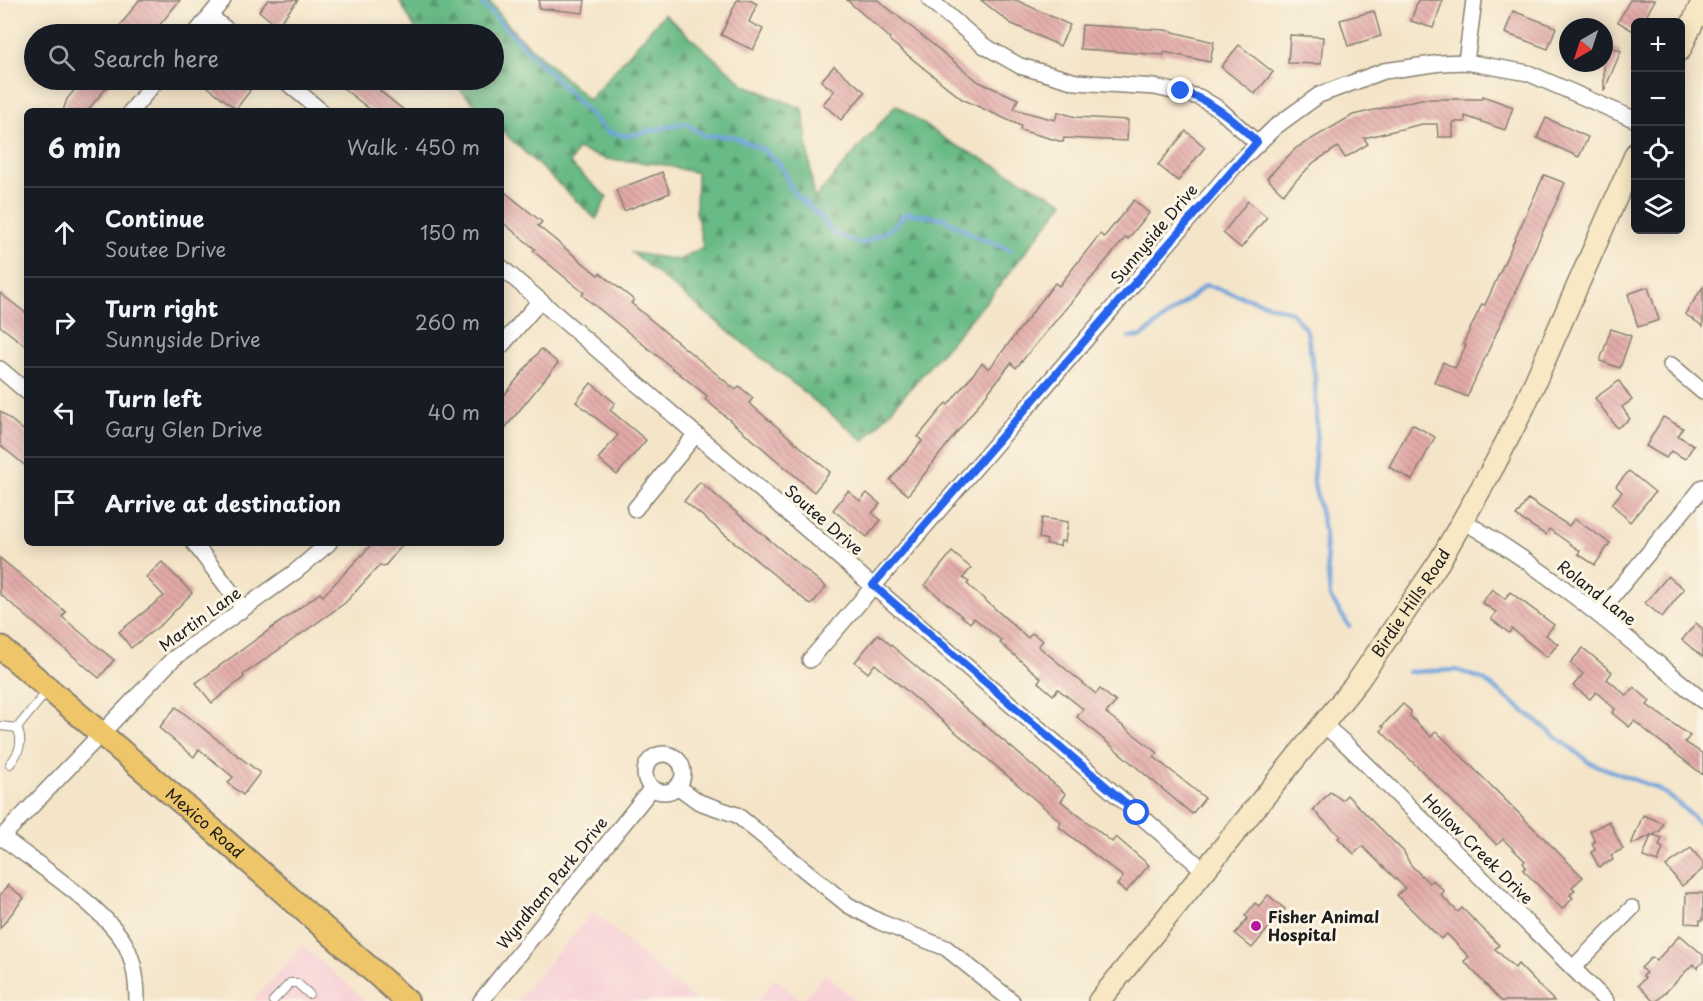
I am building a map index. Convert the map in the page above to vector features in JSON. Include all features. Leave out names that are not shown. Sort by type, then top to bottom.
[{"type":"main road","points":[[1685,43],[1698,26],[1703,0]]},
{"type":"main road","name":"Birdie Hills Road","points":[[1099,1001],[1324,725],[1388,640],[1463,521],[1524,407],[1631,162]]},
{"type":"main road","name":"Mexico Road","points":[[0,647],[406,1001]]},
{"type":"street","points":[[203,24],[223,0]]},
{"type":"street","points":[[930,0],[983,45],[1020,66],[1076,82],[1155,87],[1199,97],[1219,109],[1257,142]]},
{"type":"street","points":[[1466,62],[1474,0]]},
{"type":"street","points":[[210,16],[220,24]]},
{"type":"street","name":"Sunnyside Drive","points":[[810,660],[1257,142],[1319,95],[1384,70],[1466,62],[1528,73],[1631,118]]},
{"type":"street","points":[[134,108],[149,90]]},
{"type":"street","points":[[296,90],[317,108]]},
{"type":"street","name":"Soutee Drive","points":[[504,270],[1205,871]]},
{"type":"street","points":[[504,343],[540,301]]},
{"type":"street","points":[[1671,366],[1703,392]]},
{"type":"street","points":[[0,369],[24,389]]},
{"type":"street","points":[[635,509],[696,435]]},
{"type":"street","points":[[1598,614],[1703,487]]},
{"type":"street","name":"Roland Lane","points":[[1463,521],[1528,562],[1598,614],[1703,701]]},
{"type":"street","points":[[196,546],[243,609]]},
{"type":"street","name":"Martin Lane","points":[[1,838],[173,659],[296,572],[326,546]]},
{"type":"street","name":"Hollow Creek Drive","points":[[1324,725],[1606,1001]]},
{"type":"street","points":[[659,755],[671,756],[680,763],[682,776],[677,786],[664,792],[652,788],[645,771],[650,761],[659,755]]},
{"type":"street","points":[[677,786],[699,801],[737,815],[848,905],[880,922],[946,948],[1012,1001]]},
{"type":"street","name":"Wyndham Park Drive","points":[[481,1001],[652,788]]},
{"type":"street","points":[[1,838],[99,915],[122,940],[137,980],[137,1001]]},
{"type":"street","points":[[1573,968],[1632,908]]},
{"type":"lane","points":[[10,764],[20,747],[17,728],[49,690]]},
{"type":"lane","points":[[0,726],[17,728]]},
{"type":"lane","points":[[273,1001],[290,983],[297,983],[309,993]]},
{"type":"shaded area","points":[[593,912],[695,1001],[516,1001]]},
{"type":"shaded area","points":[[302,945],[366,1001],[253,1001]]},
{"type":"shaded area","points":[[825,974],[855,1001],[802,1001]]},
{"type":"shaded area","points":[[776,978],[802,1001],[757,1001]]},
{"type":"green space","points":[[399,0],[488,0],[515,33],[589,100],[664,14],[745,85],[803,109],[814,199],[896,105],[950,142],[1064,202],[992,295],[864,441],[632,253],[679,260],[703,247],[696,211],[697,173],[660,164],[606,159],[577,149],[570,164],[607,197],[596,219],[504,133],[504,108],[478,108],[461,90],[504,90],[504,24],[412,24]]},
{"type":"building","points":[[139,0],[180,0],[160,24],[121,24]]},
{"type":"building","points":[[268,0],[298,0],[279,24],[275,24],[259,11]]},
{"type":"building","points":[[539,0],[585,0],[583,13],[539,8]]},
{"type":"building","points":[[737,0],[750,0],[757,4],[749,22],[763,29],[753,50],[721,35]]},
{"type":"building","points":[[847,0],[878,0],[979,82],[1018,99],[1014,109],[1055,120],[1058,112],[1076,117],[1128,120],[1127,141],[1064,138],[1063,142],[1020,130],[1021,126],[962,99],[889,40],[890,38]]},
{"type":"building","points":[[981,0],[1016,0],[1070,25],[1060,46],[1010,23]]},
{"type":"building","points":[[1418,0],[1443,0],[1433,28],[1411,21]]},
{"type":"building","points":[[1630,0],[1655,0],[1645,18],[1631,18],[1631,30],[1618,22]]},
{"type":"building","points":[[1374,11],[1381,36],[1348,46],[1340,20]]},
{"type":"building","points":[[1513,11],[1556,27],[1548,49],[1505,33]]},
{"type":"building","points":[[1082,25],[1165,30],[1214,42],[1210,62],[1164,52],[1164,55],[1080,49]]},
{"type":"building","points":[[1290,35],[1323,37],[1321,64],[1288,63]]},
{"type":"building","points":[[1239,45],[1273,72],[1255,94],[1221,67]]},
{"type":"building","points":[[1613,48],[1621,51],[1613,70]]},
{"type":"building","points":[[834,66],[865,92],[841,120],[823,104],[834,91],[821,81]]},
{"type":"building","points":[[1604,72],[1612,72],[1604,91]]},
{"type":"building","points":[[75,90],[105,90],[90,108],[64,108],[67,99]]},
{"type":"building","points":[[212,90],[250,91],[235,108]]},
{"type":"building","points":[[346,90],[381,90],[401,108],[368,108]]},
{"type":"building","points":[[1483,96],[1513,107],[1505,130],[1465,116],[1465,122],[1453,122],[1453,137],[1438,137],[1437,124],[1422,124],[1364,138],[1368,144],[1345,158],[1338,147],[1314,162],[1283,194],[1267,178],[1296,148],[1353,115],[1421,99],[1482,99]]},
{"type":"building","points":[[1546,118],[1588,137],[1579,157],[1537,138]]},
{"type":"building","points":[[1186,131],[1205,147],[1178,181],[1158,165]]},
{"type":"building","points":[[662,172],[670,193],[624,211],[616,190]]},
{"type":"building","points":[[1544,175],[1565,183],[1467,397],[1434,382],[1443,362],[1455,368],[1466,345],[1463,344],[1482,304],[1485,305]]},
{"type":"building","points":[[504,191],[542,222],[538,226],[598,275],[600,273],[634,300],[631,303],[670,336],[736,390],[739,386],[753,398],[749,403],[830,472],[814,492],[705,399],[707,396],[582,295],[584,293],[533,251],[535,249],[504,223]]},
{"type":"building","points":[[1134,200],[1149,213],[1128,239],[1126,237],[1016,368],[1011,363],[908,495],[890,480],[922,441],[918,437],[982,363],[989,369],[1055,283],[1059,286],[1100,234],[1104,237]]},
{"type":"building","points":[[1248,201],[1267,217],[1241,248],[1223,233]]},
{"type":"building","points":[[1648,287],[1659,320],[1638,327],[1628,294]]},
{"type":"building","points":[[1703,287],[1703,326],[1685,314]]},
{"type":"building","points":[[0,293],[24,312],[24,345],[0,326]]},
{"type":"building","points":[[1611,329],[1631,336],[1620,368],[1600,361]]},
{"type":"building","points":[[541,349],[558,363],[504,429],[504,395]]},
{"type":"building","points":[[1619,381],[1632,400],[1622,407],[1630,419],[1617,428],[1595,398]]},
{"type":"building","points":[[591,383],[615,403],[610,410],[646,440],[617,475],[598,459],[618,435],[576,402]]},
{"type":"building","points":[[0,411],[24,431],[24,465],[0,445]]},
{"type":"building","points":[[1663,417],[1683,428],[1678,436],[1694,445],[1685,459],[1671,451],[1666,458],[1646,446]]},
{"type":"building","points":[[1412,424],[1435,437],[1412,480],[1389,467]]},
{"type":"building","points":[[1629,471],[1655,492],[1630,522],[1612,504],[1622,492],[1616,486]]},
{"type":"building","points":[[700,482],[826,587],[811,605],[684,501]]},
{"type":"building","points":[[848,491],[860,501],[867,493],[880,504],[872,513],[881,520],[867,537],[833,510]]},
{"type":"building","points":[[1528,499],[1569,526],[1574,519],[1610,543],[1595,565],[1578,554],[1580,551],[1549,529],[1546,535],[1516,516]]},
{"type":"building","points":[[1042,518],[1068,522],[1065,542],[1061,541],[1060,546],[1046,544],[1047,540],[1039,538]]},
{"type":"building","points":[[370,546],[402,546],[384,567],[380,565],[345,603],[243,675],[244,677],[212,703],[196,683],[320,593],[323,596]]},
{"type":"building","points":[[952,552],[971,568],[963,578],[969,582],[967,584],[1028,638],[1032,633],[1043,641],[1038,646],[1096,694],[1100,689],[1116,702],[1106,713],[1158,753],[1154,757],[1205,798],[1192,814],[1077,717],[1083,709],[1058,689],[1053,695],[1038,682],[1041,678],[1000,643],[1002,641],[974,618],[970,623],[925,585]]},
{"type":"building","points":[[0,558],[66,612],[62,617],[114,660],[99,678],[0,594]]},
{"type":"building","points":[[162,562],[192,593],[163,623],[131,648],[119,632],[164,596],[146,577]]},
{"type":"building","points":[[1668,576],[1684,589],[1662,617],[1645,603]]},
{"type":"building","points":[[1492,589],[1505,599],[1510,592],[1554,625],[1546,635],[1558,644],[1547,657],[1512,629],[1509,633],[1491,619],[1496,612],[1482,603]]},
{"type":"building","points":[[1696,623],[1703,629],[1703,657],[1682,640]]},
{"type":"building","points":[[878,634],[1066,794],[1061,801],[1112,842],[1116,837],[1149,865],[1126,892],[1117,885],[1123,877],[1058,826],[1061,822],[1023,789],[875,664],[868,673],[855,662]]},
{"type":"building","points":[[1583,648],[1612,672],[1607,679],[1627,696],[1634,687],[1650,701],[1647,705],[1690,736],[1685,742],[1703,754],[1703,775],[1634,721],[1629,727],[1612,713],[1615,709],[1596,692],[1590,699],[1573,686],[1583,674],[1570,663]]},
{"type":"building","points":[[1403,704],[1411,711],[1410,716],[1431,737],[1436,731],[1583,877],[1572,887],[1575,890],[1570,895],[1573,898],[1562,909],[1523,870],[1526,867],[1523,863],[1525,861],[1503,839],[1497,845],[1381,731],[1384,727],[1382,726]]},
{"type":"building","points":[[176,707],[260,773],[243,795],[228,783],[233,777],[199,749],[194,757],[159,728]]},
{"type":"building","points":[[1330,792],[1342,800],[1347,795],[1404,852],[1410,864],[1429,883],[1433,880],[1444,891],[1441,895],[1458,912],[1462,908],[1499,945],[1495,949],[1515,968],[1518,964],[1554,1001],[1501,1001],[1464,961],[1469,957],[1447,934],[1441,939],[1397,895],[1405,888],[1362,846],[1354,854],[1338,838],[1340,836],[1313,810]]},
{"type":"building","points":[[1643,815],[1663,823],[1660,831],[1653,835],[1662,838],[1659,846],[1663,848],[1658,862],[1643,857],[1651,835],[1631,845]]},
{"type":"building","points":[[1609,821],[1623,849],[1611,855],[1613,860],[1599,867],[1591,852],[1595,850],[1592,843],[1595,842],[1590,831]]},
{"type":"building","points":[[1691,848],[1703,863],[1703,869],[1682,886],[1666,866]]},
{"type":"building","points":[[8,885],[24,898],[0,928],[0,895]]},
{"type":"building","points":[[1686,893],[1703,893],[1703,920],[1700,920],[1700,924],[1685,923]]},
{"type":"building","name":"Fisher Animal Hospital","points":[[1268,895],[1285,909],[1252,948],[1235,934],[1248,918],[1245,916],[1255,903],[1259,906]]},
{"type":"building","points":[[1680,935],[1703,955],[1703,962],[1697,968],[1693,964],[1657,1001],[1653,1001],[1638,985],[1645,978],[1643,976],[1646,973],[1641,968],[1652,957],[1656,961]]},
{"type":"waterway","points":[[479,0],[502,24]]},
{"type":"waterway","points":[[504,26],[607,132],[628,136],[685,123],[704,136],[732,136],[762,149],[781,166],[793,192],[822,218],[832,233],[862,244],[891,229],[906,213],[943,218],[975,236],[1011,250]]},
{"type":"waterway","points":[[1129,337],[1141,337],[1206,285],[1291,312],[1307,331],[1315,378],[1317,431],[1313,479],[1324,529],[1330,597],[1349,626]]},
{"type":"waterway","points":[[1408,672],[1457,670],[1484,680],[1590,763],[1657,788],[1677,802],[1703,827]]},
{"type":"place","name":"Fisher Animal Hospital","points":[[1256,926]]},
{"type":"route","points":[[1137,813],[873,585],[1257,142],[1219,109],[1199,97],[1181,91]]}]
